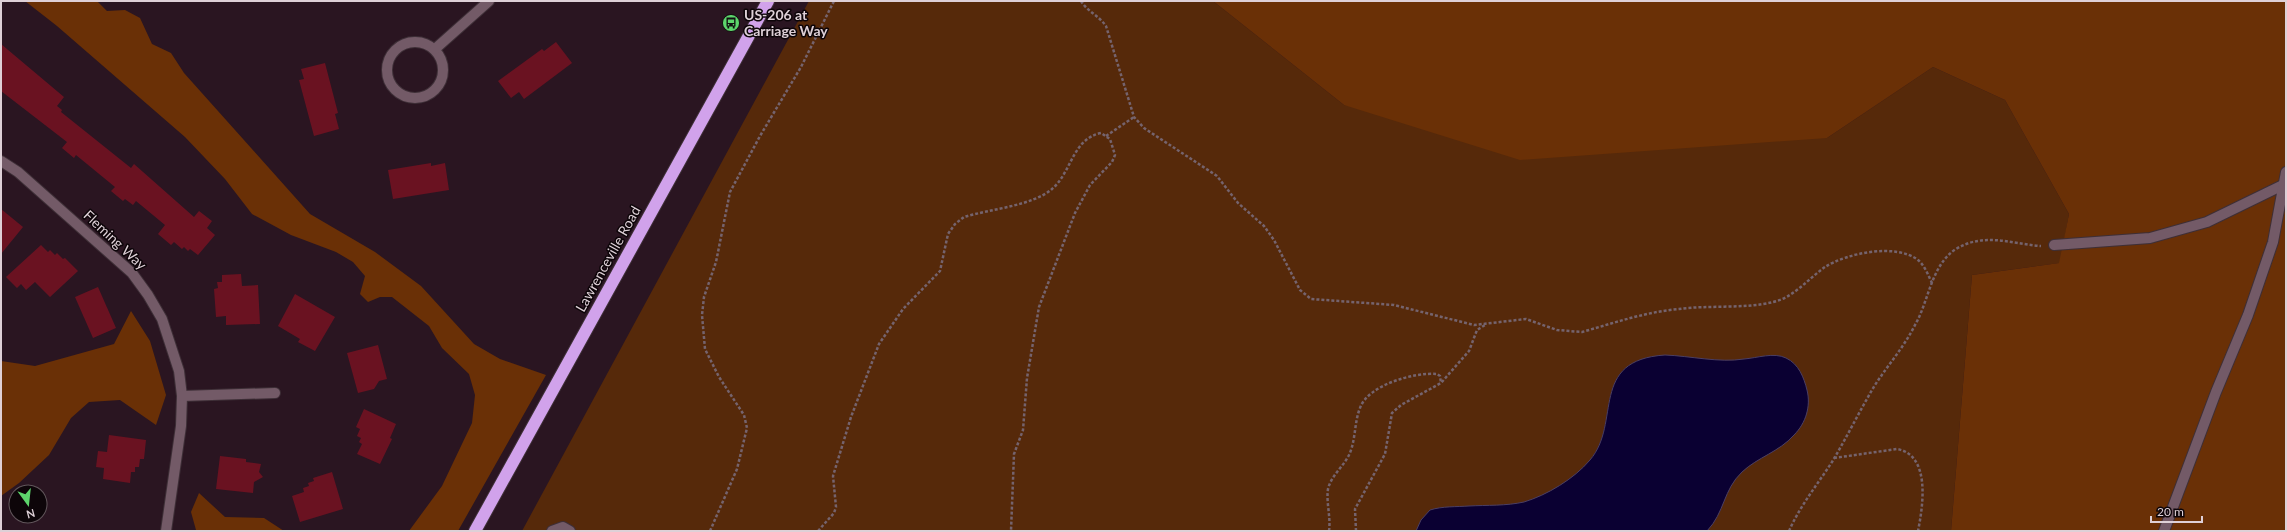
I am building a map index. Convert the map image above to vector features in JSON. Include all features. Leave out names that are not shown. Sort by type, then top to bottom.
[{"type":"highway","name":"Lawrenceville Road","points":[[475,531],[768,1]]},
{"type":"street","points":[[435,49],[489,1]]},
{"type":"street","points":[[418,41],[435,49],[440,56],[443,74],[436,89],[428,95],[411,97],[395,89],[387,72],[390,58],[399,47],[418,41]]},
{"type":"street","name":"Fleming Way","points":[[1,161],[18,172],[132,273],[148,294],[164,325],[179,371],[182,396],[181,426],[166,531]]},
{"type":"street","points":[[2164,531],[2216,392],[2248,315],[2272,242],[2286,172]]},
{"type":"street","points":[[2054,245],[2150,238],[2207,222],[2283,185]]},
{"type":"street","points":[[182,396],[275,393]]},
{"type":"street","points":[[552,531],[563,528],[570,531]]},
{"type":"path","points":[[710,531],[737,469],[747,428],[744,415],[719,377],[705,349],[702,315],[704,297],[716,262],[730,192],[760,136],[797,74],[834,1]]},
{"type":"path","points":[[1082,1],[1084,6],[1100,17],[1106,26],[1134,117],[1144,128],[1217,176],[1238,203],[1264,226],[1274,240],[1300,290],[1311,299],[1394,305],[1474,325],[1526,319],[1557,330],[1582,332],[1650,313],[1679,309],[1773,302],[1791,294],[1836,261],[1872,252],[1894,251],[1907,254],[1918,261],[1926,270],[1932,283]]},
{"type":"path","points":[[1106,136],[1134,117]]},
{"type":"path","points":[[818,531],[834,513],[836,507],[833,476],[851,417],[879,344],[903,309],[940,272],[948,234],[955,224],[964,217],[1039,198],[1052,189],[1064,175],[1080,144],[1086,138],[1101,134],[1110,139],[1115,155],[1112,162],[1090,185],[1065,235],[1035,324],[1025,396],[1023,430],[1014,454],[1011,531]]},
{"type":"path","points":[[1789,531],[1796,515],[1834,458],[1876,384],[1918,321],[1932,283],[1944,261],[1955,250],[1968,243],[1986,238],[2040,246],[2054,245]]},
{"type":"path","points":[[1356,531],[1356,509],[1385,454],[1392,413],[1401,405],[1441,383],[1469,351],[1477,330],[1486,324]]},
{"type":"path","points":[[1329,531],[1329,486],[1349,455],[1354,442],[1358,413],[1363,400],[1375,389],[1413,377],[1437,374],[1440,376],[1441,383]]},
{"type":"path","points":[[1834,458],[1897,449],[1906,451],[1913,456],[1920,471],[1921,514],[1918,531]]},
{"type":"shaded area","points":[[25,1],[97,1],[107,11],[125,10],[140,18],[152,44],[171,53],[184,73],[310,214],[375,252],[421,286],[474,344],[500,359],[546,375],[458,531],[409,531],[442,486],[472,423],[475,395],[469,374],[442,348],[429,326],[392,297],[380,297],[368,302],[360,294],[365,276],[353,262],[336,252],[291,235],[252,214],[225,179],[185,137],[57,26]]},
{"type":"shaded area","points":[[809,1],[1213,1],[1344,105],[1827,138],[1933,67],[2005,100],[2069,214],[2060,263],[1972,275],[1951,531],[522,531]]},
{"type":"shaded area","points":[[1213,1],[2286,1],[2286,531],[1951,531],[1972,275],[2059,263],[2069,214],[2005,100],[1933,67],[1827,138],[1520,160],[1344,105]]},
{"type":"shaded area","points":[[131,311],[150,341],[166,395],[156,425],[120,400],[89,402],[71,418],[49,455],[18,484],[8,484],[8,491],[1,496],[1,361],[35,366],[114,344]]},
{"type":"shaded area","points":[[1665,355],[1715,360],[1734,360],[1771,355],[1781,356],[1791,361],[1798,368],[1807,390],[1808,408],[1802,425],[1782,446],[1755,462],[1742,472],[1731,486],[1713,524],[1707,531],[1416,531],[1421,520],[1430,510],[1445,507],[1503,505],[1524,502],[1560,486],[1584,467],[1599,445],[1616,381],[1625,368],[1641,359]]},
{"type":"shaded area","points":[[199,493],[225,517],[264,518],[284,531],[196,530],[191,512]]},
{"type":"building","points":[[556,42],[572,63],[524,99],[519,92],[511,98],[498,81],[542,49],[544,51]]},
{"type":"building","points":[[1,44],[64,97],[57,106],[62,110],[61,112],[131,168],[134,164],[194,217],[199,211],[212,221],[207,228],[215,235],[198,255],[190,249],[188,251],[184,247],[182,249],[174,242],[171,245],[158,234],[165,225],[136,201],[133,205],[125,199],[123,201],[111,191],[115,187],[76,155],[74,158],[62,148],[67,142],[1,91]]},
{"type":"building","points":[[325,63],[338,113],[335,114],[339,129],[314,136],[299,80],[304,79],[301,69]]},
{"type":"building","points":[[431,163],[431,166],[445,163],[449,190],[393,199],[388,170]]},
{"type":"building","points":[[1,209],[23,227],[1,254]]},
{"type":"building","points":[[41,245],[48,252],[50,250],[55,255],[57,253],[63,259],[65,258],[78,271],[50,297],[35,282],[26,290],[21,284],[17,288],[6,277]]},
{"type":"building","points":[[241,274],[242,286],[258,285],[260,324],[226,325],[226,316],[216,317],[214,289],[218,288],[217,282],[222,282],[222,275]]},
{"type":"building","points":[[98,287],[116,328],[93,338],[75,297]]},
{"type":"building","points":[[295,294],[335,317],[315,351],[298,342],[300,339],[278,326]]},
{"type":"building","points":[[378,345],[387,379],[379,381],[374,389],[358,393],[347,353]]},
{"type":"building","points":[[364,409],[396,424],[390,438],[392,439],[380,464],[357,454],[362,444],[359,442],[361,438],[357,436],[360,429],[356,427]]},
{"type":"building","points":[[109,435],[146,440],[144,459],[140,459],[139,467],[135,467],[135,472],[131,472],[130,483],[103,479],[104,468],[96,467],[98,451],[107,452]]},
{"type":"building","points":[[220,456],[246,459],[246,462],[261,464],[259,472],[263,477],[254,482],[253,493],[216,489]]},
{"type":"building","points":[[332,472],[343,509],[300,522],[292,496],[304,492],[303,488],[309,486],[308,483],[314,481],[313,478]]},
{"type":"place","name":"US-206 at Carriage Way","points":[[731,23]]}]
